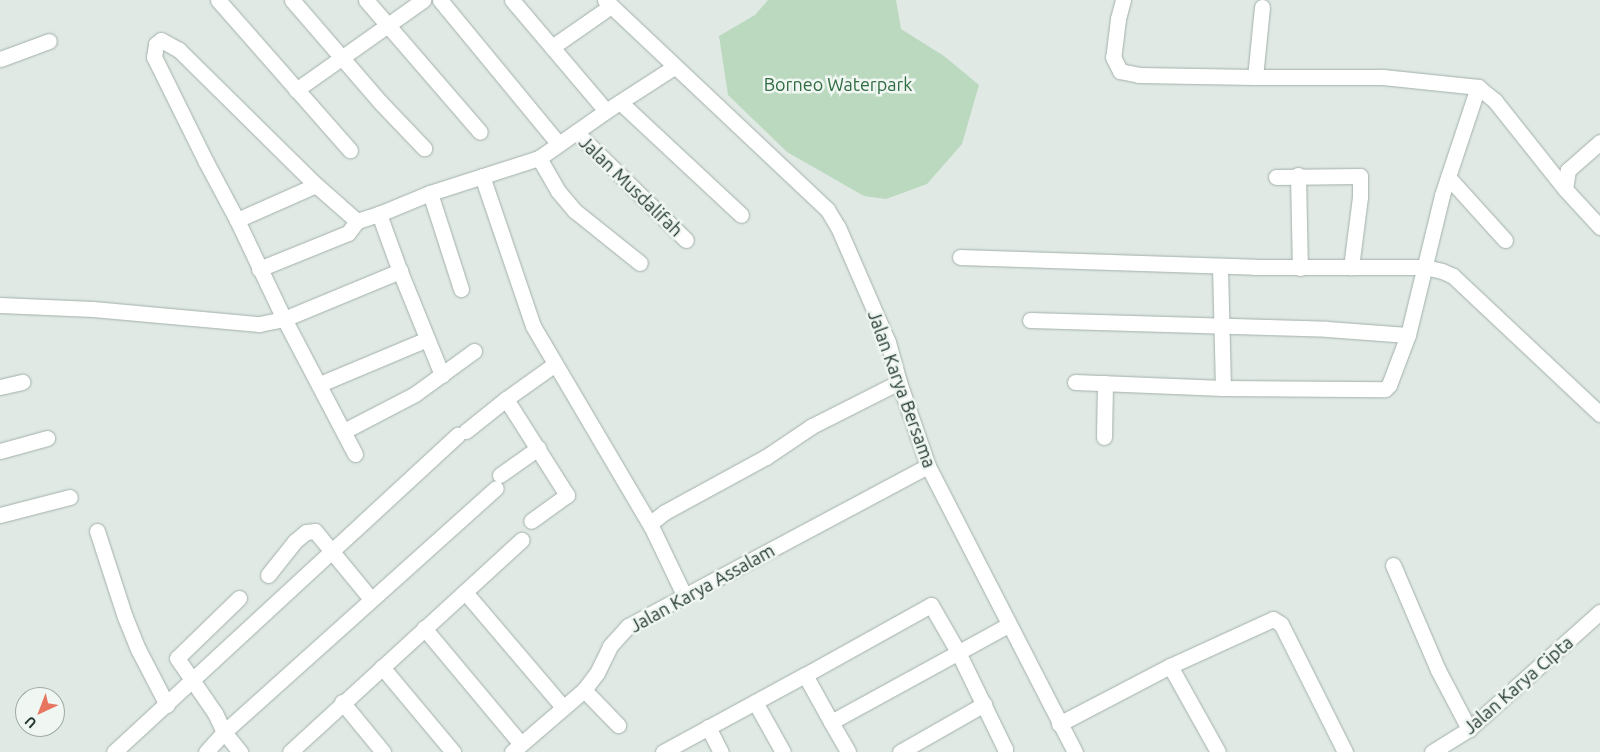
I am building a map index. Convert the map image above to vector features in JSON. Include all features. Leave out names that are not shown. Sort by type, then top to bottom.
[{"type":"street","points":[[218,0],[350,150]]},
{"type":"street","points":[[292,0],[342,59],[424,148]]},
{"type":"street","points":[[366,0],[480,132]]},
{"type":"street","points":[[296,90],[423,0]]},
{"type":"street","points":[[440,0],[558,143]]},
{"type":"street","points":[[1123,0],[1118,19],[1113,57],[1120,71],[1139,74],[1383,78],[1478,88],[1495,101],[1565,189],[1600,227]]},
{"type":"street","points":[[520,3],[552,47],[606,111]]},
{"type":"street","points":[[552,47],[608,3]]},
{"type":"street","name":"Jalan Karya Bersama","points":[[608,3],[827,209],[838,227],[888,342],[899,382],[928,466],[1008,625],[1075,752]]},
{"type":"street","points":[[1255,77],[1262,7]]},
{"type":"street","points":[[355,454],[320,384],[284,319],[237,220],[154,57],[156,44],[161,40],[179,50],[316,185],[357,221]]},
{"type":"street","points":[[0,59],[49,41]]},
{"type":"street","points":[[259,269],[348,233],[357,221],[482,176],[539,158],[558,143],[674,67]]},
{"type":"street","points":[[1075,382],[1223,388],[1381,391],[1389,385],[1408,335],[1426,267],[1435,219],[1478,88]]},
{"type":"street","points":[[620,103],[741,216]]},
{"type":"street","name":"Jalan Musdalifah","points":[[576,132],[686,240]]},
{"type":"street","points":[[1565,189],[1568,170],[1600,142]]},
{"type":"street","points":[[539,158],[558,191],[575,211],[640,264]]},
{"type":"street","points":[[1298,175],[1300,268]]},
{"type":"street","points":[[1276,177],[1298,175],[1360,176],[1360,197],[1351,268]]},
{"type":"street","points":[[482,176],[533,326],[651,526],[684,595]]},
{"type":"street","points":[[1448,178],[1505,240]]},
{"type":"street","points":[[237,220],[316,185]]},
{"type":"street","points":[[430,194],[461,289]]},
{"type":"street","points":[[379,214],[442,375]]},
{"type":"street","points":[[960,257],[1300,268],[1426,267],[1453,276],[1600,414]]},
{"type":"street","points":[[1220,266],[1223,388]]},
{"type":"street","points":[[0,305],[93,309],[259,324],[284,319],[400,271]]},
{"type":"street","points":[[1030,320],[1327,329],[1408,335]]},
{"type":"street","points":[[320,384],[427,339]]},
{"type":"street","points":[[344,431],[416,394],[474,351]]},
{"type":"street","points":[[114,752],[462,433],[555,364]]},
{"type":"street","points":[[0,387],[22,382]]},
{"type":"street","points":[[651,526],[652,522],[665,512],[766,457],[812,426],[899,382]]},
{"type":"street","points":[[1104,437],[1105,383]]},
{"type":"street","points":[[506,400],[568,495],[531,521]]},
{"type":"street","points":[[0,451],[47,438]]},
{"type":"street","points":[[206,752],[224,732],[498,481],[538,448]]},
{"type":"street","name":"Jalan Karya Assalam","points":[[517,748],[584,690],[597,673],[610,646],[628,626],[928,466]]},
{"type":"street","points":[[0,515],[70,497]]},
{"type":"street","points":[[97,531],[125,617],[138,649],[167,705]]},
{"type":"street","points":[[268,575],[295,542],[308,531],[315,531],[371,599]]},
{"type":"street","points":[[290,752],[306,747],[342,702],[521,540]]},
{"type":"street","points":[[1393,565],[1438,670],[1469,729]]},
{"type":"street","points":[[465,592],[564,707]]},
{"type":"street","points":[[239,598],[178,656],[192,682],[215,713],[224,732],[240,752]]},
{"type":"street","points":[[663,752],[929,605],[934,607],[958,652],[1005,752]]},
{"type":"street","name":"Jalan Karya Cipta","points":[[1432,752],[1456,746],[1469,729],[1600,612]]},
{"type":"street","points":[[1059,724],[1170,666],[1273,619],[1278,620],[1328,714],[1345,752]]},
{"type":"street","points":[[831,722],[1008,625]]},
{"type":"street","points":[[424,628],[517,748]]},
{"type":"street","points":[[1170,666],[1218,752]]},
{"type":"street","points":[[382,667],[453,752]]},
{"type":"street","points":[[805,675],[848,752]]},
{"type":"street","points":[[584,690],[618,725]]},
{"type":"street","points":[[342,702],[383,752]]},
{"type":"street","points":[[755,702],[783,752]]},
{"type":"street","points":[[900,752],[984,704]]},
{"type":"street","points":[[708,727],[721,752]]},
{"type":"green space","name":"Borneo Waterpark","points":[[768,0],[896,0],[901,29],[944,56],[979,85],[962,144],[927,184],[886,199],[864,196],[787,152],[728,95],[719,36],[755,15]]}]
